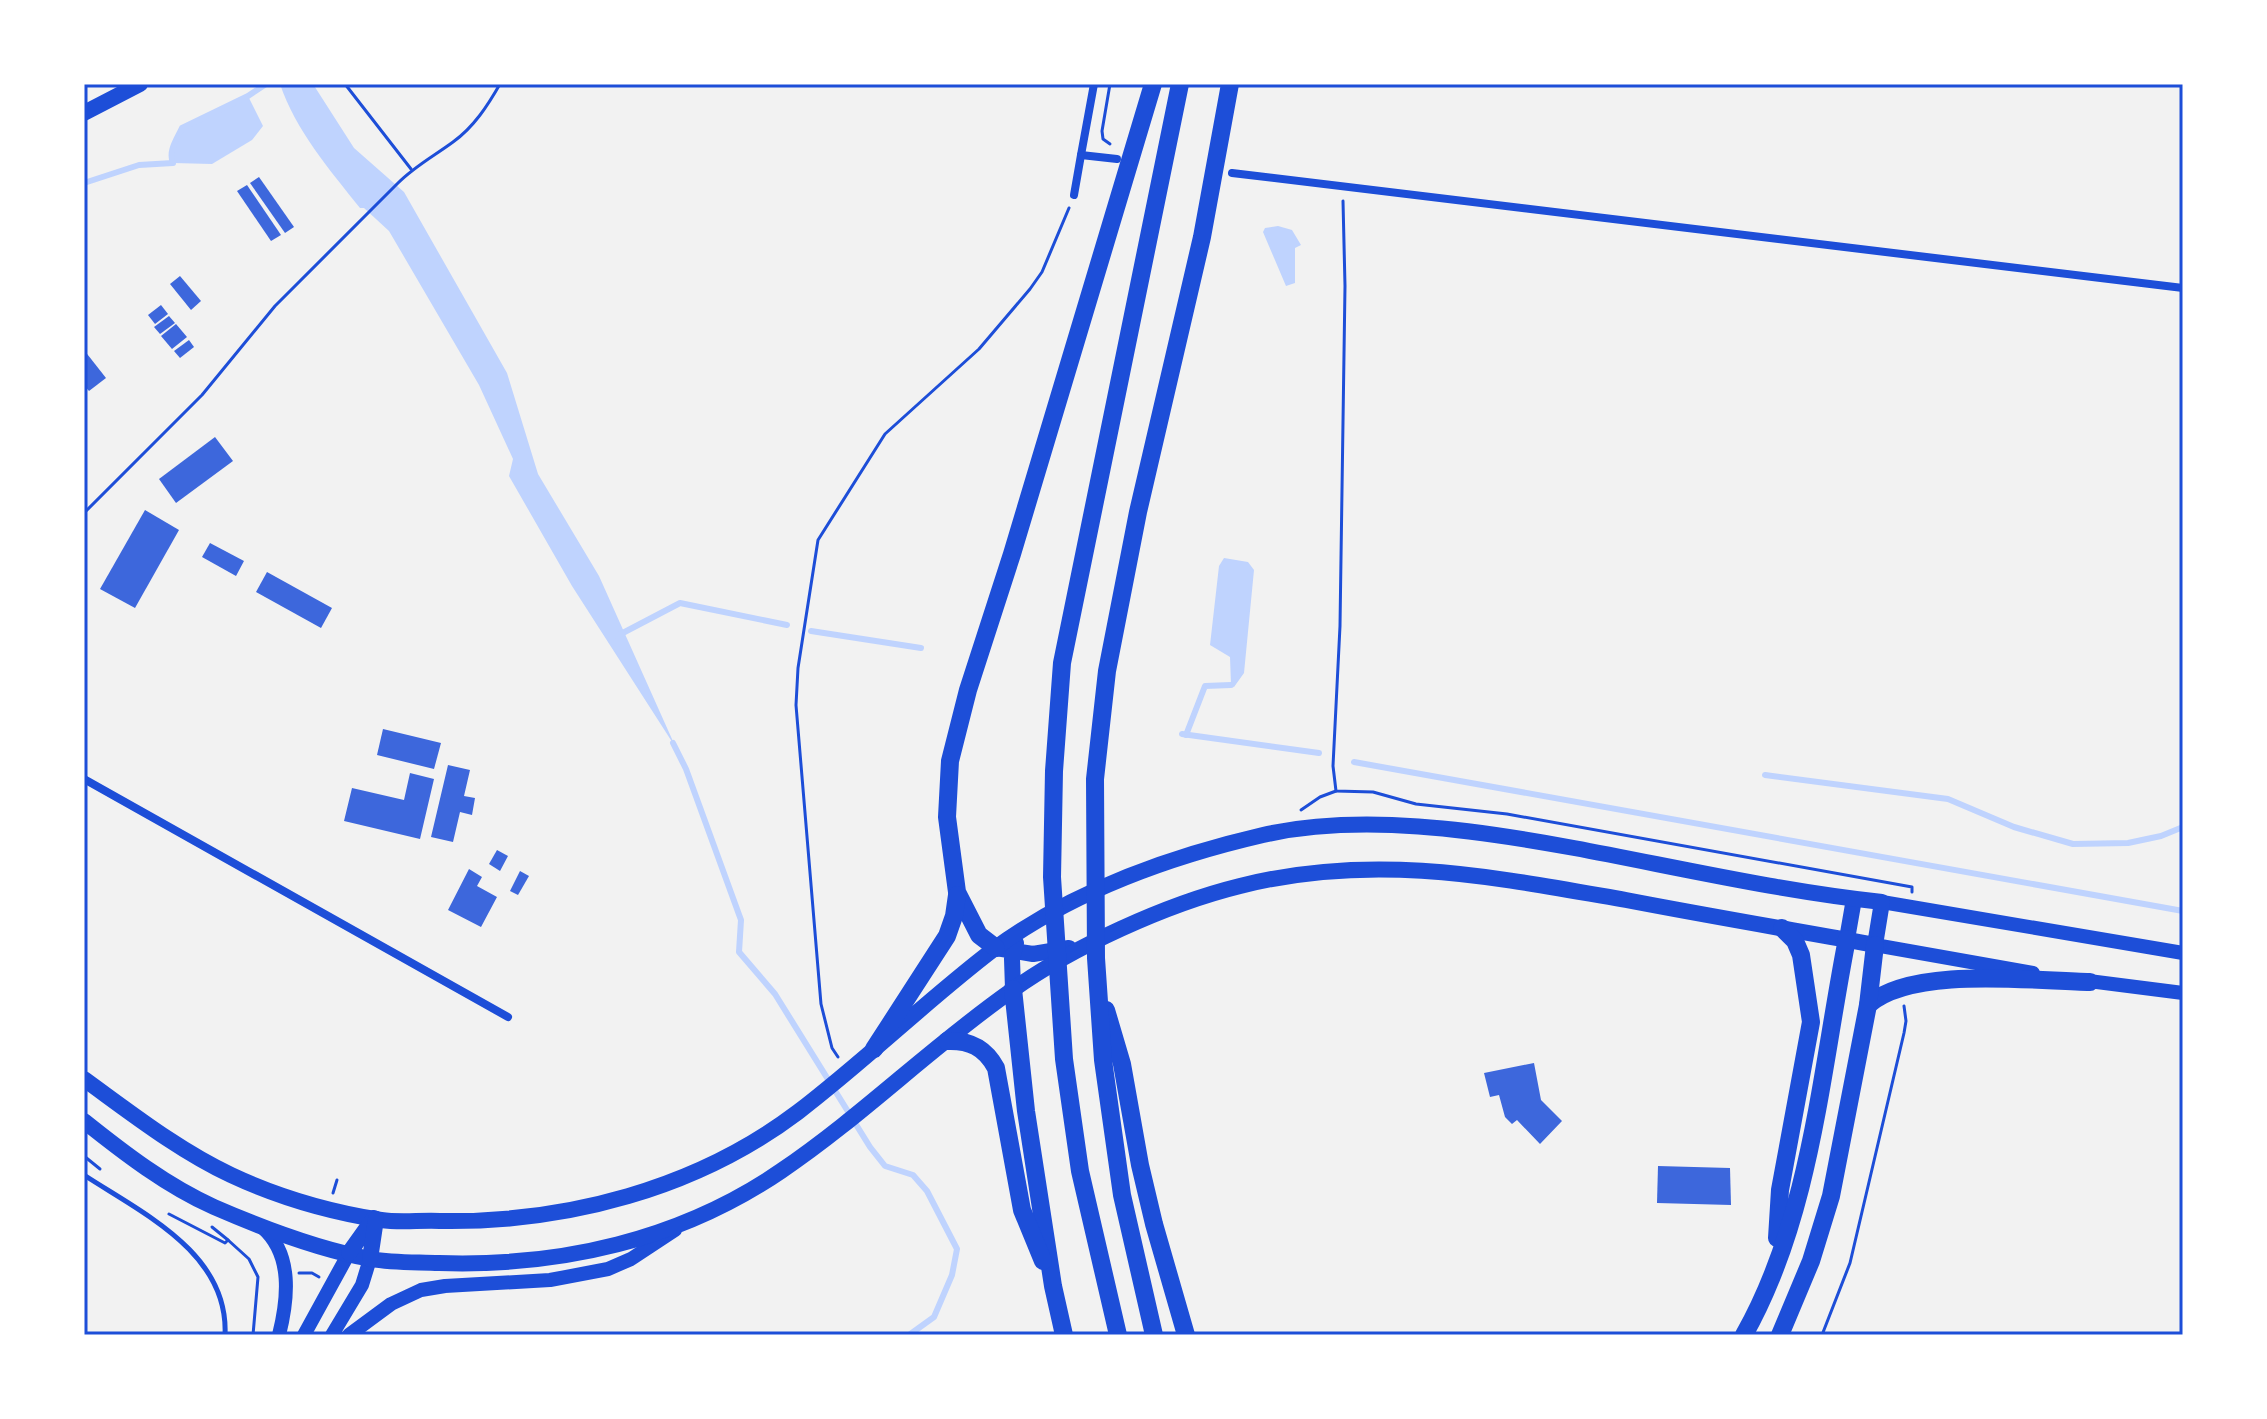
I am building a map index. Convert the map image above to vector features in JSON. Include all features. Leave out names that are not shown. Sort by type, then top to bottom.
[{"type":"highway","points":[[871,1052],[947,936],[954,916],[957,892],[947,817],[954,744],[1153,84]]},
{"type":"highway","points":[[1118,1335],[1080,1171],[1064,1059],[1052,877],[1054,771],[1062,663],[1180,84]]},
{"type":"highway","points":[[1154,1335],[1122,1195],[1103,1060],[1097,981],[1095,779],[1107,671],[1138,512],[1202,237],[1230,84]]},
{"type":"highway","points":[[957,892],[979,935],[1004,950]]},
{"type":"highway","points":[[1775,1273],[1780,1190],[1811,1022],[1801,955],[1795,941],[1782,928]]},
{"type":"highway","points":[[1744,1335],[1775,1273],[1801,1182],[1847,939]]},
{"type":"highway","points":[[1780,1335],[1811,1261],[1831,1196],[1868,1005],[1875,945]]},
{"type":"highway","points":[[1868,1005],[1899,988],[1960,979],[2090,982]]},
{"type":"highway","points":[[1097,981],[1121,1056],[1145,1189],[1186,1335]]},
{"type":"highway","points":[[1013,989],[1026,1111],[1053,1286],[1064,1335]]},
{"type":"highway","points":[[947,1041],[976,1046],[996,1068],[1022,1210],[1053,1286]]},
{"type":"main road","points":[[84,115],[140,84]]},
{"type":"main road","points":[[84,1079],[174,1143],[235,1177],[287,1197],[375,1219],[396,1221],[508,1220],[590,1207],[689,1175],[764,1135],[798,1112],[1033,924],[1090,893],[1210,848],[1269,833],[1302,829],[1431,827],[1511,837],[1854,899],[1910,905],[2183,953]]},
{"type":"main road","points":[[1004,950],[1048,952],[1091,943],[1236,887],[1300,873],[1454,871],[2090,982],[2183,993]]},
{"type":"main road","points":[[1847,939],[1854,899]]},
{"type":"main road","points":[[1875,945],[1882,902]]},
{"type":"main road","points":[[84,1121],[179,1189],[263,1228],[370,1259],[489,1265],[602,1250],[692,1219],[774,1176],[1013,989],[1091,943]]},
{"type":"main road","points":[[1004,950],[1013,989]]},
{"type":"main road","points":[[304,1335],[349,1253],[375,1219]]},
{"type":"main road","points":[[332,1335],[362,1285],[370,1259],[375,1219]]},
{"type":"main road","points":[[349,1335],[391,1304],[421,1290],[550,1280],[608,1269],[631,1259],[692,1219]]},
{"type":"main road","points":[[263,1228],[277,1244],[286,1274],[285,1313],[279,1335]]},
{"type":"street","points":[[1074,195],[1094,84]]},
{"type":"street","points":[[1081,155],[1117,159]]},
{"type":"street","points":[[1232,173],[2183,288]]},
{"type":"street","points":[[84,779],[508,1017]]},
{"type":"lane","points":[[84,1175],[161,1226],[201,1262],[222,1302],[225,1335]]},
{"type":"path","points":[[345,84],[411,169]]},
{"type":"path","points":[[84,513],[202,395],[275,306],[411,169],[456,140],[489,104],[500,84]]},
{"type":"path","points":[[1109,144],[1103,139],[1102,131],[1110,84]]},
{"type":"path","points":[[1344,187],[1341,595],[1333,777],[1336,791],[1373,792],[1416,804],[1507,814],[1912,887],[1910,905]]},
{"type":"path","points":[[840,1060],[832,1048],[821,1004],[796,705],[798,668],[818,540],[885,434],[966,361],[1012,312],[1042,272],[1074,195]]},
{"type":"path","points":[[1822,1335],[1850,1263],[1904,1033],[1906,1021],[1899,988]]},
{"type":"water","points":[[280,84],[313,84],[354,148],[404,192],[507,373],[538,474],[599,576],[676,748],[572,586],[509,476],[513,459],[479,385],[389,231],[364,208],[360,208],[325,164],[295,118]]},
{"type":"water","points":[[248,96],[263,126],[252,140],[212,164],[173,163],[171,157],[182,128]]},
{"type":"water","points":[[1278,226],[1292,230],[1301,245],[1295,248],[1295,283],[1286,286],[1263,232],[1265,228]]},
{"type":"water","points":[[1224,558],[1248,562],[1254,570],[1244,673],[1234,687],[1231,685],[1230,657],[1210,645],[1219,566]]},
{"type":"building","points":[[259,177],[294,227],[285,233],[250,183]]},
{"type":"building","points":[[247,185],[281,235],[271,241],[237,191]]},
{"type":"building","points":[[180,276],[201,301],[191,310],[170,284]]},
{"type":"building","points":[[161,305],[168,314],[155,324],[148,315]]},
{"type":"building","points":[[169,316],[175,323],[160,334],[154,327]]},
{"type":"building","points":[[176,324],[187,337],[172,349],[161,336]]},
{"type":"building","points":[[189,340],[194,347],[180,358],[174,351]]},
{"type":"building","points":[[84,350],[106,378],[89,391],[84,385]]},
{"type":"building","points":[[215,437],[233,461],[176,503],[159,479]]},
{"type":"building","points":[[145,510],[179,530],[135,608],[100,589]]},
{"type":"building","points":[[210,543],[244,561],[236,576],[202,557]]},
{"type":"building","points":[[267,572],[332,608],[321,628],[256,592]]},
{"type":"building","points":[[383,729],[441,743],[434,769],[377,755]]},
{"type":"building","points":[[448,765],[470,770],[464,796],[475,798],[472,815],[460,812],[453,842],[431,837]]},
{"type":"building","points":[[410,773],[434,779],[420,839],[344,821],[352,788],[404,800]]},
{"type":"building","points":[[497,850],[508,856],[500,871],[489,864]]},
{"type":"building","points":[[469,869],[482,877],[477,886],[497,897],[481,927],[448,910]]},
{"type":"building","points":[[520,871],[529,876],[518,895],[510,891]]},
{"type":"building","points":[[1534,1063],[1541,1100],[1562,1121],[1540,1144],[1517,1120],[1512,1124],[1505,1117],[1499,1095],[1490,1097],[1484,1073]]},
{"type":"building","points":[[1658,1166],[1730,1168],[1731,1205],[1657,1203]]},
{"type":"waterway","points":[[84,183],[139,165],[173,163],[172,150],[182,128],[266,84]]},
{"type":"waterway","points":[[617,636],[680,603],[787,625]]},
{"type":"waterway","points":[[811,631],[921,648]]},
{"type":"waterway","points":[[1186,735],[1205,686],[1231,685]]},
{"type":"waterway","points":[[1182,734],[1319,753]]},
{"type":"waterway","points":[[673,743],[686,769],[741,920],[739,952],[775,994],[870,1147],[885,1166],[913,1175],[927,1191],[957,1249],[952,1275],[934,1317],[909,1335]]},
{"type":"waterway","points":[[1354,762],[2183,911]]},
{"type":"waterway","points":[[1765,775],[1948,799],[2014,827],[2073,844],[2128,843],[2161,836],[2183,827]]}]
